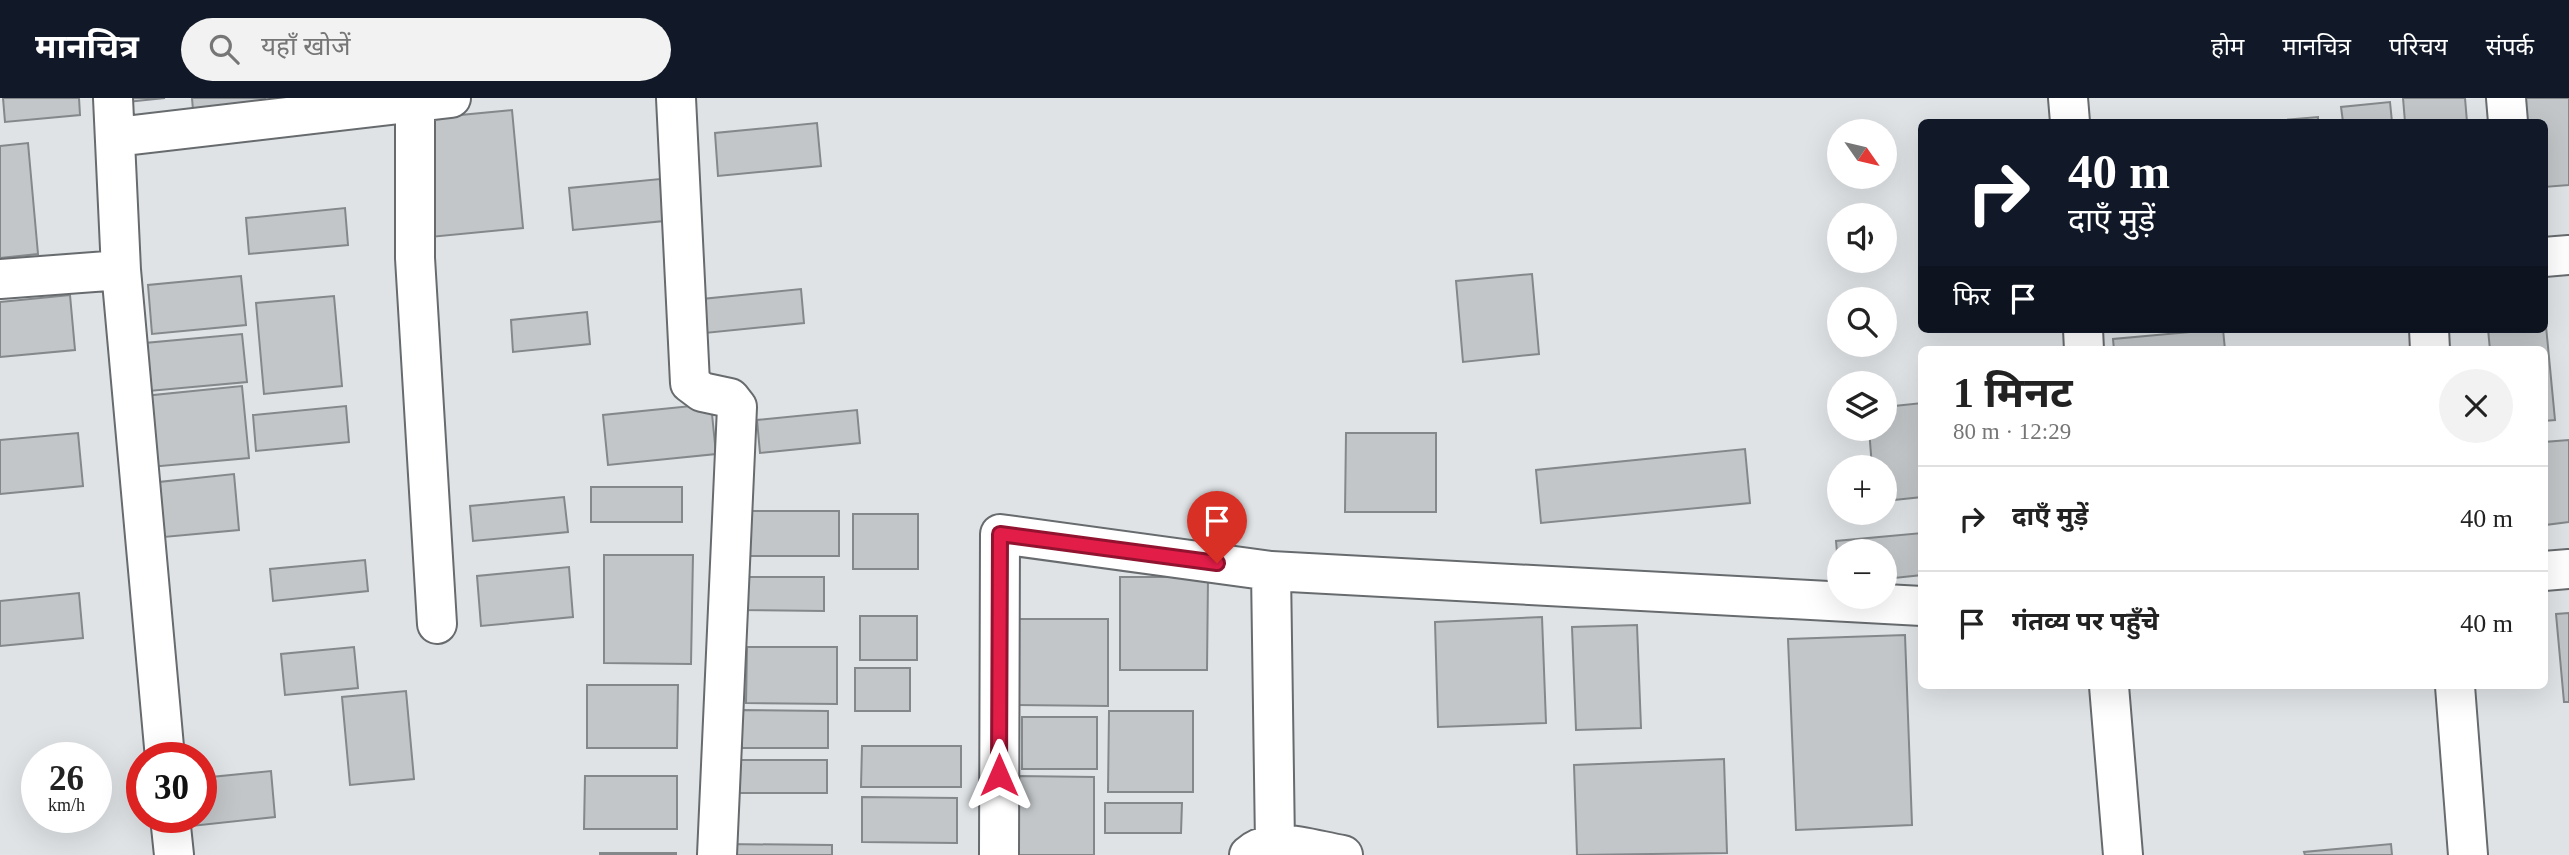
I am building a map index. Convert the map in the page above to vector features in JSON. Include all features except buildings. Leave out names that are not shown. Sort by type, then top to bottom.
[{"type":"street","points":[[113,98],[121,270],[164,742]]},
{"type":"street","points":[[676,98],[690,383],[702,391],[730,398],[737,407],[717,855]]},
{"type":"street","points":[[2068,98],[2070,119]]},
{"type":"street","points":[[2506,98],[2508,119]]},
{"type":"street","points":[[116,137],[433,100],[416,271],[437,624]]},
{"type":"street","points":[[2548,257],[2569,255]]},
{"type":"street","points":[[0,279],[121,270]]},
{"type":"street","points":[[999,855],[1000,534],[1271,570],[1918,606]]},
{"type":"street","points":[[2548,571],[2569,569]]},
{"type":"street","points":[[1271,570],[1262,850],[1343,855]]},
{"type":"street","points":[[2109,689],[2123,855]]},
{"type":"street","points":[[2455,689],[2468,855]]},
{"type":"street","points":[[171,833],[173,855]]},
{"type":"route","points":[[999,775],[1000,534],[1217,563]]}]
